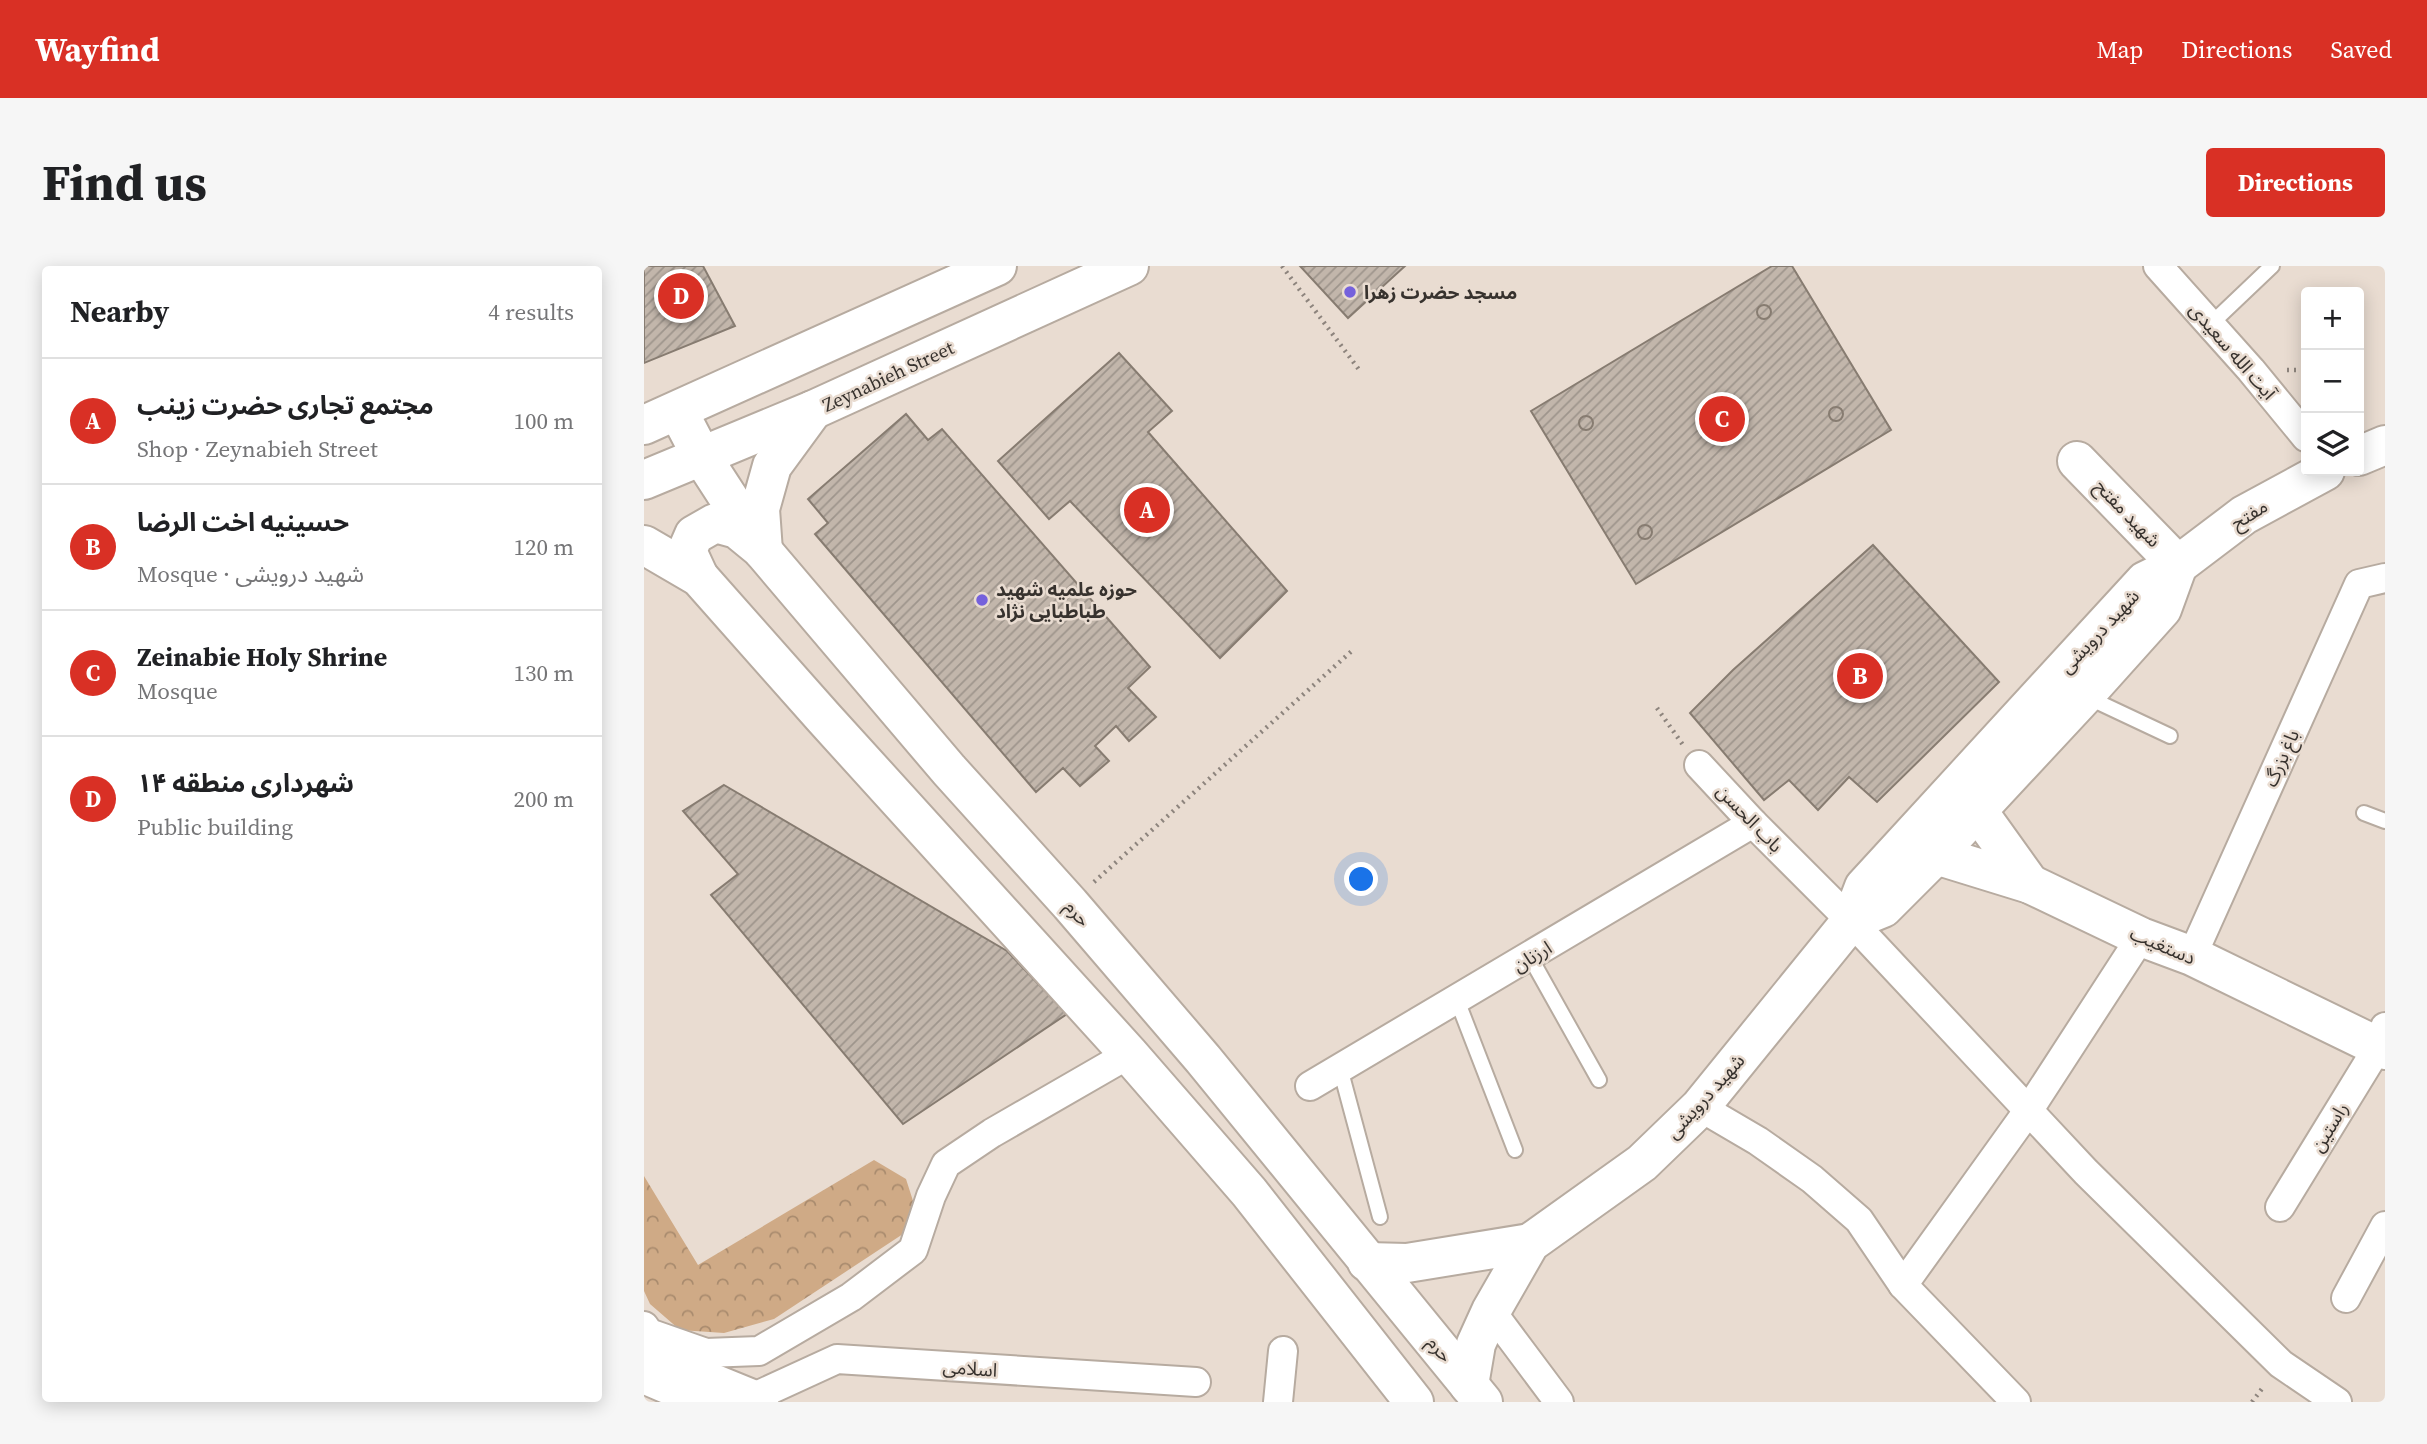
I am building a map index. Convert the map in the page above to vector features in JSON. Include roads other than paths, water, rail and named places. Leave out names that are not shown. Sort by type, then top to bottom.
[{"type":"street","points":[[764,551],[702,457],[661,418],[997,266]]},
{"type":"street","name":"Zeynabieh Street","points":[[644,480],[813,410],[1129,266]]},
{"type":"street","name":"آیت الله سعیدی","points":[[2158,266],[2301,431]]},
{"type":"street","points":[[764,551],[761,509],[772,466],[813,410]]},
{"type":"street","points":[[2364,454],[2385,445]]},
{"type":"street","name":"شهید مفتح","points":[[2077,461],[2178,565]]},
{"type":"street","name":"مفتح","points":[[2178,565],[2244,515],[2316,476]]},
{"type":"street","points":[[764,551],[737,529],[715,523],[694,534],[687,551],[699,577],[1129,1054],[1249,1192],[1414,1402]]},
{"type":"street","points":[[644,545],[699,577]]},
{"type":"street","name":"حرم","points":[[764,551],[949,770],[1070,904],[1203,1059],[1476,1393]]},
{"type":"street","name":"شهید درویشی","points":[[1851,921],[1883,908],[2084,696],[2162,609],[2178,565]]},
{"type":"street","name":"شهید درویشی","points":[[1476,1393],[1476,1344],[1491,1311],[1531,1243],[1642,1163],[1700,1108],[1851,921],[1864,887],[2145,581],[2178,565]]},
{"type":"street","name":"باغ بزرگ","points":[[2192,956],[2359,584],[2385,578]]},
{"type":"street","name":"باب الحسن","points":[[1699,765],[1851,921],[2086,1172],[2281,1364],[2337,1402]]},
{"type":"street","points":[[1977,810],[2030,884]]},
{"type":"street","name":"ارزنان","points":[[1310,1086],[1753,823]]},
{"type":"street","name":"دستغیب","points":[[1936,855],[2030,884],[2141,937],[2192,956],[2383,1041]]},
{"type":"street","points":[[1903,1285],[2028,1111],[2141,937]]},
{"type":"street","name":"راستین","points":[[2280,1207],[2383,1041]]},
{"type":"street","points":[[644,1326],[649,1332],[706,1353],[759,1351],[851,1297],[913,1251],[931,1196],[946,1164],[992,1133],[1129,1054]]},
{"type":"street","points":[[1700,1108],[1758,1142],[1859,1220],[1903,1285],[2016,1402]]},
{"type":"street","points":[[2346,1298],[2385,1226]]},
{"type":"street","name":"شهید درویشی","points":[[1367,1262],[1407,1262],[1531,1243]]},
{"type":"street","points":[[1491,1311],[1559,1402]]},
{"type":"street","points":[[1278,1402],[1283,1351]]},
{"type":"street","points":[[644,1355],[756,1400]]},
{"type":"street","name":"اسلامی","points":[[756,1400],[837,1360],[1196,1382]]},
{"type":"street","points":[[644,1374],[709,1402]]},
{"type":"lane","points":[[2211,324],[2272,266]]},
{"type":"lane","points":[[2084,696],[2170,736]]},
{"type":"lane","points":[[2364,813],[2385,821]]},
{"type":"lane","points":[[1530,957],[1599,1080]]},
{"type":"lane","points":[[1457,1000],[1515,1150]]},
{"type":"lane","points":[[1340,1068],[1380,1217]]},
{"type":"place","name":"مسجد حضرت زهرا","points":[[1350,292]]},
{"type":"place","name":"شهرداری منطقه ۱۴","points":[[681,296]]},
{"type":"place","name":"Zeinabie Holy Shrine","points":[[1722,419]]},
{"type":"place","name":"مجتمع تجاری حضرت زینب","points":[[1147,510]]},
{"type":"place","name":"حوزه علمیه شهید طباطبایی نژاد","points":[[982,600]]},
{"type":"place","name":"حسینیه اخت الرضا","points":[[1860,676]]}]
